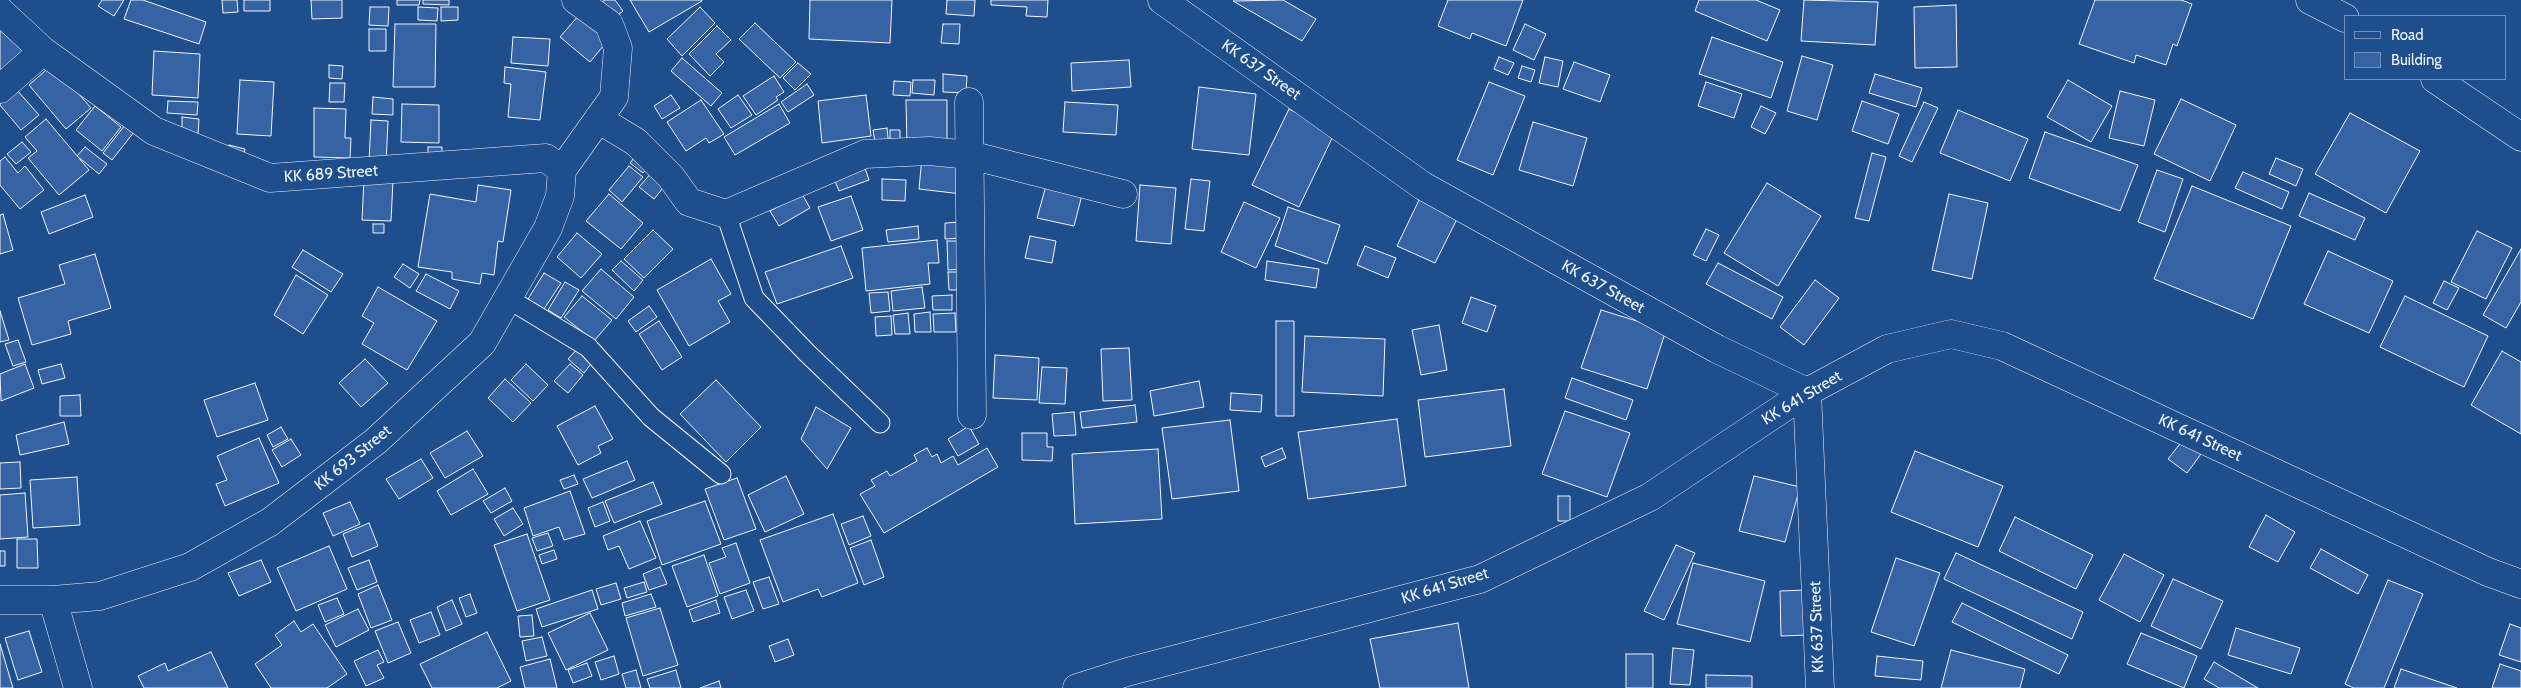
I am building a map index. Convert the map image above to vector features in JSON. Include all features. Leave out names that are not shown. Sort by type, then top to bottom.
[{"type":"street","points":[[562,170],[614,97],[618,48],[609,24],[576,0]]},
{"type":"street","name":"KK 637 Street","points":[[1162,0],[1423,186],[1717,349],[1807,392],[1820,688]]},
{"type":"street","points":[[2310,0],[2344,17]]},
{"type":"street","name":"KK 689 Street","points":[[0,11],[43,51],[154,131],[270,178],[546,158],[562,170]]},
{"type":"street","points":[[0,89],[43,51]]},
{"type":"street","points":[[2436,80],[2521,137]]},
{"type":"street","points":[[969,102],[972,415]]},
{"type":"street","points":[[598,119],[636,142],[671,177],[688,202],[726,214],[865,154],[929,151],[970,156],[1123,194]]},
{"type":"street","name":"KK 693 Street","points":[[0,600],[53,600],[100,596],[190,567],[270,522],[376,442],[482,343],[548,228],[560,196],[562,170]]},
{"type":"street","name":"KK 641 Street","points":[[1077,688],[1127,672],[1480,579],[1650,497],[1807,392],[1887,349],[1951,334],[2002,346],[2488,572],[2521,584]]},
{"type":"street","points":[[53,600],[78,688]]},
{"type":"lane","points":[[726,214],[754,298],[807,353],[880,423]]},
{"type":"lane","points":[[507,298],[588,347],[651,417],[721,474]]},
{"type":"building","points":[[102,0],[124,0],[114,16],[98,6]]},
{"type":"building","points":[[131,0],[143,0],[206,22],[199,44],[124,19]]},
{"type":"building","points":[[222,0],[237,0],[238,12],[223,13]]},
{"type":"building","points":[[244,0],[270,0],[270,11],[244,11]]},
{"type":"building","points":[[311,0],[342,0],[342,18],[312,19]]},
{"type":"building","points":[[397,0],[420,0],[419,5],[397,5]]},
{"type":"building","points":[[423,0],[449,0],[449,5],[423,4]]},
{"type":"building","points":[[605,0],[615,0],[623,11],[612,20],[599,4]]},
{"type":"building","points":[[630,0],[702,0],[702,1],[649,32]]},
{"type":"building","points":[[810,0],[892,0],[890,43],[809,39]]},
{"type":"building","points":[[947,0],[975,0],[974,16],[946,14]]},
{"type":"building","points":[[991,0],[1048,0],[1047,17],[1026,16],[1027,7],[991,5]]},
{"type":"building","points":[[1283,0],[1316,19],[1302,41],[1233,1]]},
{"type":"building","points":[[1448,0],[1523,0],[1506,46],[1472,33],[1470,39],[1438,26]]},
{"type":"building","points":[[1699,0],[1756,0],[1780,10],[1767,41],[1695,11]]},
{"type":"building","points":[[1804,0],[1878,2],[1875,45],[1801,41]]},
{"type":"building","points":[[2095,0],[2181,0],[2192,4],[2177,46],[2173,44],[2166,65],[2136,55],[2134,63],[2079,44]]},
{"type":"building","points":[[1956,5],[1957,67],[1915,68],[1914,7]]},
{"type":"building","points":[[370,7],[389,7],[388,26],[369,25]]},
{"type":"building","points":[[418,7],[438,8],[437,21],[418,20]]},
{"type":"building","points":[[441,7],[458,7],[458,20],[441,21]]},
{"type":"building","points":[[700,7],[715,23],[682,56],[667,39]]},
{"type":"building","points":[[579,15],[609,39],[590,62],[560,37]]},
{"type":"building","points":[[0,16],[33,52],[0,72]]},
{"type":"building","points":[[755,23],[796,62],[780,78],[739,39]]},
{"type":"building","points":[[395,24],[436,24],[435,87],[393,87]]},
{"type":"building","points":[[943,24],[960,24],[959,44],[941,43]]},
{"type":"building","points":[[1525,24],[1546,34],[1534,60],[1513,50]]},
{"type":"building","points":[[717,26],[731,40],[716,54],[724,62],[710,76],[689,54]]},
{"type":"building","points":[[369,29],[386,29],[386,51],[369,51]]},
{"type":"building","points":[[513,37],[550,39],[548,66],[511,63]]},
{"type":"building","points":[[1712,37],[1783,62],[1771,98],[1699,74]]},
{"type":"building","points":[[154,51],[200,54],[198,98],[152,95]]},
{"type":"building","points":[[1802,56],[1833,65],[1817,120],[1787,111]]},
{"type":"building","points":[[1499,57],[1514,63],[1508,75],[1494,69]]},
{"type":"building","points":[[1545,57],[1563,61],[1558,87],[1539,83]]},
{"type":"building","points":[[682,58],[722,93],[711,106],[671,71]]},
{"type":"building","points":[[1129,60],[1131,87],[1072,91],[1071,63]]},
{"type":"building","points":[[1574,62],[1610,75],[1600,102],[1563,89]]},
{"type":"building","points":[[798,63],[811,74],[795,90],[783,78]]},
{"type":"building","points":[[53,64],[91,108],[66,129],[29,85]]},
{"type":"building","points":[[329,65],[343,66],[342,79],[329,78]]},
{"type":"building","points":[[1522,66],[1535,70],[1531,82],[1518,78]]},
{"type":"building","points":[[505,67],[546,72],[540,120],[508,117],[511,84],[504,83]]},
{"type":"building","points":[[943,74],[967,76],[966,93],[943,92]]},
{"type":"building","points":[[1875,74],[1922,88],[1916,107],[1869,93]]},
{"type":"building","points":[[774,76],[784,92],[776,97],[778,100],[756,115],[743,96]]},
{"type":"building","points":[[240,80],[274,82],[271,136],[237,134]]},
{"type":"building","points":[[913,80],[935,80],[934,95],[912,93]]},
{"type":"building","points":[[2068,80],[2112,106],[2091,142],[2047,117]]},
{"type":"building","points":[[894,81],[911,82],[910,96],[893,95]]},
{"type":"building","points":[[1489,82],[1525,96],[1493,175],[1457,160]]},
{"type":"building","points":[[1706,82],[1742,94],[1734,118],[1698,106]]},
{"type":"building","points":[[330,83],[345,83],[344,102],[329,102]]},
{"type":"building","points":[[807,84],[814,95],[788,112],[781,102]]},
{"type":"building","points":[[1199,87],[1256,94],[1249,155],[1192,149]]},
{"type":"building","points":[[16,89],[39,115],[21,130],[0,105],[0,102]]},
{"type":"building","points":[[2120,91],[2155,100],[2144,146],[2109,138]]},
{"type":"building","points":[[671,95],[680,108],[662,119],[654,106]]},
{"type":"building","points":[[738,95],[752,115],[731,128],[718,109]]},
{"type":"building","points":[[866,95],[871,136],[822,143],[818,101]]},
{"type":"building","points":[[373,97],[393,99],[393,115],[372,114]]},
{"type":"building","points":[[2181,99],[2236,125],[2210,181],[2154,154]]},
{"type":"building","points":[[701,100],[724,134],[709,143],[706,138],[686,151],[667,122]]},
{"type":"building","points":[[906,100],[947,100],[947,148],[907,148]]},
{"type":"building","points":[[168,101],[198,102],[197,115],[167,113]]},
{"type":"building","points":[[1862,101],[1899,114],[1888,144],[1852,131]]},
{"type":"building","points":[[1065,102],[1118,105],[1116,135],[1063,132]]},
{"type":"building","points":[[1924,102],[1938,108],[1912,162],[1899,156]]},
{"type":"building","points":[[402,104],[439,105],[439,143],[401,142]]},
{"type":"building","points":[[779,104],[790,123],[735,155],[724,137]]},
{"type":"building","points":[[95,106],[121,127],[102,151],[76,130]]},
{"type":"building","points":[[1761,106],[1776,113],[1765,134],[1751,127]]},
{"type":"building","points":[[314,108],[346,109],[345,138],[351,138],[350,158],[314,157]]},
{"type":"building","points":[[1289,109],[1335,132],[1299,207],[1252,185]]},
{"type":"building","points":[[1958,110],[2028,139],[2010,181],[1940,153]]},
{"type":"building","points":[[2350,113],[2420,151],[2386,213],[2315,174]]},
{"type":"building","points":[[182,117],[199,119],[198,134],[182,132]]},
{"type":"building","points":[[46,119],[89,170],[59,195],[28,158],[37,151],[25,137]]},
{"type":"building","points":[[371,120],[388,121],[386,164],[369,162]]},
{"type":"building","points":[[1533,122],[1587,138],[1573,186],[1519,170]]},
{"type":"building","points":[[125,125],[134,132],[112,160],[103,153]]},
{"type":"building","points":[[887,128],[889,147],[876,149],[873,130]]},
{"type":"building","points":[[890,130],[900,130],[900,145],[890,145]]},
{"type":"building","points":[[2045,132],[2138,165],[2120,211],[2029,178]]},
{"type":"building","points":[[22,142],[31,152],[16,164],[7,154]]},
{"type":"building","points":[[229,145],[245,149],[242,162],[226,158]]},
{"type":"building","points":[[85,147],[107,164],[99,174],[77,156]]},
{"type":"building","points":[[428,147],[442,147],[442,156],[428,157]]},
{"type":"building","points":[[638,153],[651,164],[643,173],[630,163]]},
{"type":"building","points":[[1872,153],[1886,157],[1869,221],[1855,218]]},
{"type":"building","points":[[5,157],[18,173],[25,166],[44,190],[20,209],[0,185],[0,161]]},
{"type":"building","points":[[922,157],[965,161],[962,194],[919,189]]},
{"type":"building","points":[[2276,158],[2303,169],[2296,186],[2269,174]]},
{"type":"building","points":[[864,165],[869,180],[839,191],[833,176]]},
{"type":"building","points":[[629,166],[643,177],[622,202],[609,190]]},
{"type":"building","points":[[2157,170],[2183,179],[2165,232],[2138,222]]},
{"type":"building","points":[[653,171],[667,183],[654,199],[639,187]]},
{"type":"building","points":[[2243,172],[2289,192],[2282,209],[2235,188]]},
{"type":"building","points":[[364,179],[393,180],[391,221],[362,220]]},
{"type":"building","points":[[882,179],[906,180],[905,201],[882,200]]},
{"type":"building","points":[[1191,179],[1210,181],[1204,231],[1185,229]]},
{"type":"building","points":[[1047,182],[1083,191],[1074,226],[1037,218]]},
{"type":"building","points":[[1767,183],[1821,216],[1778,286],[1724,253]]},
{"type":"building","points":[[478,185],[511,190],[503,242],[498,241],[494,275],[482,273],[480,284],[452,279],[452,272],[418,267],[430,194],[476,202]]},
{"type":"building","points":[[1140,185],[1176,188],[1171,244],[1136,241]]},
{"type":"building","points":[[2192,186],[2291,226],[2253,319],[2154,279]]},
{"type":"building","points":[[2309,193],[2365,218],[2355,240],[2299,216]]},
{"type":"building","points":[[609,194],[643,223],[621,249],[586,221]]},
{"type":"building","points":[[802,194],[810,208],[779,226],[770,211]]},
{"type":"building","points":[[1949,194],[1988,203],[1972,279],[1932,270]]},
{"type":"building","points":[[85,195],[93,217],[49,234],[41,212]]},
{"type":"building","points":[[851,196],[863,230],[831,241],[818,207]]},
{"type":"building","points":[[1420,198],[1458,217],[1435,263],[1397,246]]},
{"type":"building","points":[[1244,202],[1280,218],[1256,268],[1221,252]]},
{"type":"building","points":[[1288,207],[1340,225],[1327,264],[1275,246]]},
{"type":"building","points":[[3,214],[13,250],[0,254],[0,215]]},
{"type":"building","points":[[963,222],[964,238],[945,239],[945,223]]},
{"type":"building","points":[[373,224],[384,224],[384,233],[373,233]]},
{"type":"building","points":[[918,226],[919,239],[888,242],[886,230]]},
{"type":"building","points":[[1706,229],[1719,235],[1706,261],[1693,255]]},
{"type":"building","points":[[653,230],[673,249],[644,278],[624,259]]},
{"type":"building","points":[[2477,231],[2512,248],[2486,299],[2451,282]]},
{"type":"building","points":[[577,233],[602,254],[581,278],[557,257]]},
{"type":"building","points":[[1030,236],[1056,241],[1052,263],[1025,258]]},
{"type":"building","points":[[937,240],[939,263],[928,263],[930,284],[866,291],[862,248]]},
{"type":"building","points":[[947,241],[964,241],[965,269],[948,270]]},
{"type":"building","points":[[841,246],[853,278],[777,304],[765,272]]},
{"type":"building","points":[[1365,246],[1396,258],[1388,278],[1357,265]]},
{"type":"building","points":[[2521,249],[2521,302],[2506,328],[2483,315]]},
{"type":"building","points":[[303,250],[343,274],[331,292],[292,267]]},
{"type":"building","points":[[2328,251],[2393,281],[2369,333],[2304,304]]},
{"type":"building","points":[[95,254],[111,308],[68,321],[71,334],[32,345],[18,298],[65,284],[59,265]]},
{"type":"building","points":[[711,259],[731,294],[718,301],[730,322],[689,346],[657,290]]},
{"type":"building","points":[[621,261],[643,280],[634,291],[612,270]]},
{"type":"building","points":[[1267,261],[1319,269],[1316,288],[1265,280]]},
{"type":"building","points":[[1718,263],[1783,297],[1772,319],[1706,284]]},
{"type":"building","points":[[403,264],[419,274],[410,288],[394,277]]},
{"type":"building","points":[[601,269],[634,297],[616,319],[582,291]]},
{"type":"building","points":[[948,272],[963,272],[963,290],[949,290]]},
{"type":"building","points":[[544,273],[561,283],[544,309],[528,299]]},
{"type":"building","points":[[426,274],[459,291],[450,309],[416,291]]},
{"type":"building","points":[[296,275],[328,295],[303,334],[274,315]]},
{"type":"building","points":[[1815,280],[1839,298],[1804,345],[1780,327]]},
{"type":"building","points":[[2444,281],[2459,288],[2447,310],[2433,303]]},
{"type":"building","points":[[565,282],[579,290],[561,318],[548,310]]},
{"type":"building","points":[[378,287],[437,321],[407,370],[362,344],[374,323],[362,316]]},
{"type":"building","points":[[922,287],[925,308],[893,311],[891,291]]},
{"type":"building","points":[[888,292],[890,311],[871,313],[869,293]]},
{"type":"building","points":[[952,295],[952,310],[933,310],[932,296]]},
{"type":"building","points":[[582,296],[612,320],[594,341],[564,317]]},
{"type":"building","points":[[2405,296],[2488,336],[2464,387],[2380,347]]},
{"type":"building","points":[[1471,297],[1496,306],[1487,332],[1462,323]]},
{"type":"building","points":[[649,306],[657,317],[636,332],[628,321]]},
{"type":"building","points":[[1601,310],[1666,330],[1647,389],[1581,368]]},
{"type":"building","points":[[0,311],[9,340],[0,342]]},
{"type":"building","points":[[930,312],[931,332],[915,332],[914,314]]},
{"type":"building","points":[[908,313],[910,334],[895,334],[893,315]]},
{"type":"building","points":[[955,313],[956,332],[934,332],[933,314]]},
{"type":"building","points":[[891,316],[892,335],[876,336],[875,317]]},
{"type":"building","points":[[659,321],[682,357],[662,370],[639,334]]},
{"type":"building","points":[[1276,321],[1294,321],[1294,416],[1276,416]]},
{"type":"building","points":[[1439,325],[1447,370],[1421,375],[1412,330]]},
{"type":"building","points":[[1305,336],[1385,339],[1383,396],[1302,392]]},
{"type":"building","points":[[18,340],[26,362],[13,366],[5,344]]},
{"type":"building","points":[[579,347],[594,360],[584,373],[568,359]]},
{"type":"building","points":[[1129,348],[1132,400],[1103,401],[1101,349]]},
{"type":"building","points":[[2502,351],[2521,362],[2521,434],[2471,405]]},
{"type":"building","points":[[995,355],[1039,358],[1037,400],[993,398]]},
{"type":"building","points":[[365,359],[388,383],[361,407],[339,383]]},
{"type":"building","points":[[25,364],[34,388],[1,401],[0,374]]},
{"type":"building","points":[[61,364],[65,378],[42,384],[38,370]]},
{"type":"building","points":[[526,364],[548,385],[533,401],[511,380]]},
{"type":"building","points":[[570,364],[583,375],[568,393],[554,381]]},
{"type":"building","points":[[1042,367],[1067,368],[1065,404],[1039,403]]},
{"type":"building","points":[[1572,378],[1633,400],[1626,420],[1565,398]]},
{"type":"building","points":[[505,379],[531,403],[513,422],[488,398]]},
{"type":"building","points":[[716,380],[761,427],[726,462],[680,414]]},
{"type":"building","points":[[1199,381],[1204,407],[1154,416],[1150,391]]},
{"type":"building","points":[[255,383],[268,420],[217,437],[204,400]]},
{"type":"building","points":[[1504,389],[1511,446],[1425,457],[1418,400]]},
{"type":"building","points":[[1231,393],[1262,395],[1261,412],[1230,410]]},
{"type":"building","points":[[80,395],[81,416],[60,416],[60,396]]},
{"type":"building","points":[[1135,405],[1137,422],[1082,428],[1080,412]]},
{"type":"building","points":[[595,406],[613,439],[598,446],[601,453],[578,465],[557,426]]},
{"type":"building","points":[[816,407],[851,428],[827,469],[801,439]]},
{"type":"building","points":[[1565,411],[1630,433],[1607,497],[1542,474]]},
{"type":"building","points":[[1074,412],[1076,435],[1054,436],[1052,414]]},
{"type":"building","points":[[1397,419],[1406,486],[1308,499],[1298,432]]},
{"type":"building","points":[[1230,420],[1239,491],[1172,499],[1162,428]]},
{"type":"building","points":[[64,422],[69,444],[20,455],[16,435]]},
{"type":"building","points":[[969,426],[979,444],[958,456],[948,439]]},
{"type":"building","points":[[281,427],[288,439],[273,447],[267,435]]},
{"type":"building","points":[[467,431],[483,456],[445,478],[430,453]]},
{"type":"building","points":[[1022,433],[1047,433],[1047,447],[1053,447],[1052,461],[1022,460]]},
{"type":"building","points":[[259,438],[279,483],[225,506],[216,484],[227,480],[217,456]]},
{"type":"building","points":[[291,439],[301,455],[282,467],[272,450]]},
{"type":"building","points":[[2183,440],[2201,454],[2187,473],[2168,459]]},
{"type":"building","points":[[927,448],[932,457],[937,454],[941,463],[953,456],[958,465],[987,448],[998,467],[884,533],[860,494],[875,486],[871,480],[887,471],[890,476],[917,461],[914,455]]},
{"type":"building","points":[[1282,448],[1286,458],[1265,467],[1261,457]]},
{"type":"building","points":[[1158,449],[1162,519],[1075,524],[1072,454]]},
{"type":"building","points":[[1915,451],[2003,486],[1978,547],[1891,512]]},
{"type":"building","points":[[421,459],[433,478],[399,499],[386,479]]},
{"type":"building","points":[[627,461],[635,480],[592,498],[583,479]]},
{"type":"building","points":[[20,462],[21,488],[0,489],[0,463]]},
{"type":"building","points":[[473,469],[488,494],[451,515],[437,491]]},
{"type":"building","points":[[574,475],[578,484],[564,489],[560,480]]},
{"type":"building","points":[[786,476],[804,514],[765,532],[748,495]]},
{"type":"building","points":[[1754,476],[1800,487],[1785,542],[1739,531]]},
{"type":"building","points":[[77,477],[80,525],[33,528],[30,480]]},
{"type":"building","points":[[737,478],[756,529],[724,540],[705,489]]},
{"type":"building","points":[[653,482],[662,504],[614,523],[605,501]]},
{"type":"building","points":[[505,488],[512,501],[491,513],[483,501]]},
{"type":"building","points":[[570,491],[585,534],[564,540],[559,527],[533,536],[524,508]]},
{"type":"building","points":[[25,493],[28,537],[0,539],[0,495]]},
{"type":"building","points":[[1558,496],[1570,496],[1570,521],[1558,521]]},
{"type":"building","points":[[705,501],[721,544],[662,565],[647,521]]},
{"type":"building","points":[[350,502],[360,524],[333,536],[323,513]]},
{"type":"building","points":[[603,502],[610,521],[595,527],[588,508]]},
{"type":"building","points":[[513,508],[523,524],[504,536],[494,519]]},
{"type":"building","points":[[833,514],[858,583],[822,597],[818,589],[783,602],[760,540]]},
{"type":"building","points":[[2266,515],[2295,532],[2278,562],[2249,547]]},
{"type":"building","points":[[863,516],[871,536],[849,545],[841,524]]},
{"type":"building","points":[[2015,517],[2093,555],[2076,589],[1999,551]]},
{"type":"building","points":[[640,521],[656,558],[629,569],[619,546],[608,550],[603,536]]},
{"type":"building","points":[[369,523],[378,546],[352,557],[343,534]]},
{"type":"building","points":[[548,533],[553,546],[537,551],[532,538]]},
{"type":"building","points":[[527,534],[550,600],[517,611],[494,545]]},
{"type":"building","points":[[17,539],[37,539],[38,568],[17,568]]},
{"type":"building","points":[[871,540],[884,577],[864,585],[850,548]]},
{"type":"building","points":[[736,543],[750,583],[720,594],[709,563],[726,557],[722,548]]},
{"type":"building","points":[[1676,545],[1695,553],[1664,620],[1644,611]]},
{"type":"building","points":[[329,546],[347,589],[296,611],[277,568]]},
{"type":"building","points":[[2321,549],[2368,575],[2358,594],[2310,568]]},
{"type":"building","points":[[554,550],[557,559],[542,564],[539,555]]},
{"type":"building","points":[[0,551],[5,551],[5,566],[0,566]]},
{"type":"building","points":[[1956,553],[2083,612],[2072,639],[1944,579]]},
{"type":"building","points":[[2124,554],[2164,575],[2140,622],[2099,600]]},
{"type":"building","points":[[704,555],[718,596],[687,607],[672,566]]},
{"type":"building","points":[[1896,558],[1940,573],[1914,646],[1871,632]]},
{"type":"building","points":[[261,560],[271,582],[239,596],[228,573]]},
{"type":"building","points":[[369,560],[377,582],[357,590],[348,568]]},
{"type":"building","points":[[1693,563],[1765,581],[1750,642],[1677,624]]},
{"type":"building","points":[[660,567],[667,584],[649,590],[643,574]]},
{"type":"building","points":[[769,577],[779,604],[763,609],[753,582]]},
{"type":"building","points":[[2173,579],[2223,601],[2201,649],[2151,626]]},
{"type":"building","points":[[2388,580],[2423,594],[2384,688],[2354,688],[2345,684]]},
{"type":"building","points":[[644,582],[647,592],[627,598],[624,588]]},
{"type":"building","points":[[616,583],[621,599],[601,605],[596,589]]},
{"type":"building","points":[[378,585],[392,620],[371,628],[358,594]]},
{"type":"building","points":[[592,590],[598,609],[542,627],[536,609]]},
{"type":"building","points":[[746,590],[754,611],[732,619],[724,597]]},
{"type":"building","points":[[1807,590],[1808,635],[1781,636],[1780,591]]},
{"type":"building","points":[[470,594],[477,613],[466,617],[459,598]]},
{"type":"building","points":[[651,594],[656,607],[625,616],[622,603]]},
{"type":"building","points":[[337,598],[344,614],[325,622],[318,605]]},
{"type":"building","points":[[452,600],[462,624],[446,631],[437,607]]},
{"type":"building","points":[[716,600],[720,613],[693,622],[689,610]]},
{"type":"building","points":[[1962,603],[2068,655],[2059,674],[1952,622]]},
{"type":"building","points":[[660,608],[678,665],[643,676],[626,618]]},
{"type":"building","points":[[358,609],[369,630],[336,647],[325,625]]},
{"type":"building","points":[[431,612],[440,635],[419,643],[410,620]]},
{"type":"building","points":[[590,613],[608,650],[566,670],[548,633]]},
{"type":"building","points":[[532,615],[534,636],[520,637],[518,616]]},
{"type":"building","points":[[294,621],[301,632],[313,624],[347,674],[327,688],[271,688],[255,664],[282,645],[275,635]]},
{"type":"building","points":[[398,622],[411,653],[388,663],[375,631]]},
{"type":"building","points":[[1458,623],[1469,688],[1380,688],[1370,639]]},
{"type":"building","points":[[2510,624],[2521,628],[2521,662],[2499,655]]},
{"type":"building","points":[[2236,628],[2300,648],[2291,674],[2228,655]]},
{"type":"building","points":[[29,631],[42,672],[18,680],[5,638]]},
{"type":"building","points":[[487,632],[511,681],[497,688],[432,688],[420,664]]},
{"type":"building","points":[[2141,633],[2197,656],[2184,688],[2127,664]]},
{"type":"building","points":[[542,637],[547,656],[526,661],[522,641]]},
{"type":"building","points":[[788,639],[794,655],[775,662],[769,646]]},
{"type":"building","points":[[0,644],[13,688],[0,688]]},
{"type":"building","points":[[1673,648],[1694,650],[1690,685],[1670,684]]},
{"type":"building","points":[[378,650],[384,662],[377,665],[384,678],[366,686],[354,661]]},
{"type":"building","points":[[1951,650],[2025,669],[2020,688],[1941,688]]},
{"type":"building","points":[[211,652],[228,688],[144,688],[138,676],[165,663],[168,671]]},
{"type":"building","points":[[1626,654],[1653,654],[1653,688],[1626,688]]},
{"type":"building","points":[[614,656],[619,674],[601,680],[595,662]]},
{"type":"building","points":[[1877,656],[1923,661],[1921,680],[1875,676]]},
{"type":"building","points":[[550,659],[557,688],[525,688],[520,667]]},
{"type":"building","points":[[2214,662],[2258,688],[2219,688],[2204,679]]},
{"type":"building","points":[[587,663],[592,676],[573,683],[568,670]]},
{"type":"building","points":[[2500,664],[2521,671],[2521,688],[2492,688]]},
{"type":"building","points":[[2401,669],[2457,688],[2394,688]]},
{"type":"building","points":[[636,670],[641,688],[626,688],[622,674]]},
{"type":"building","points":[[676,670],[681,688],[650,688],[647,679]]},
{"type":"building","points":[[1706,675],[1752,676],[1752,688],[1706,688]]},
{"type":"building","points":[[719,681],[721,688],[700,688]]}]
